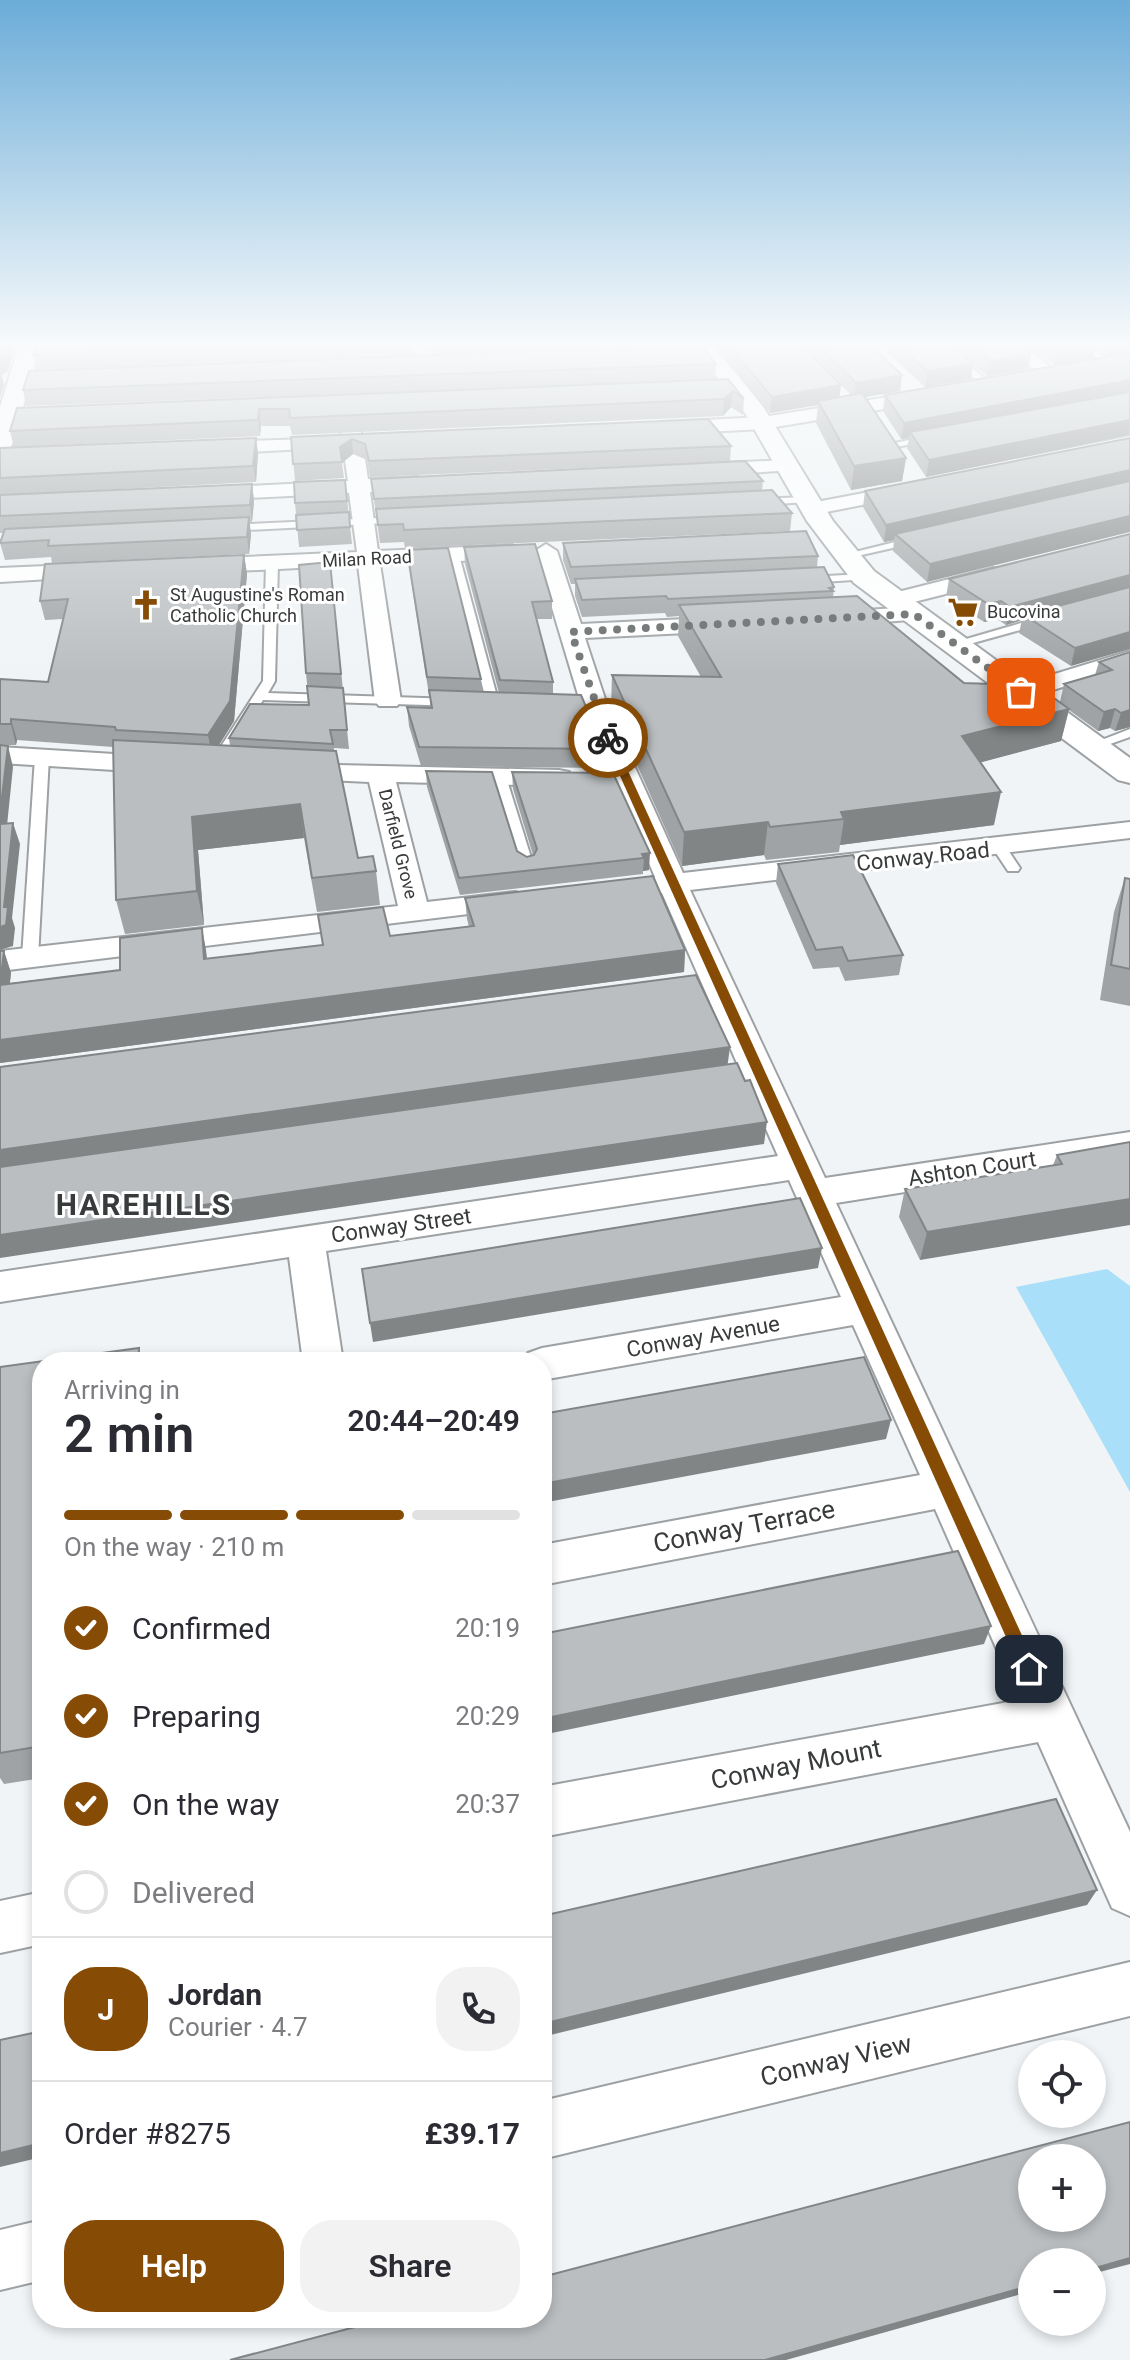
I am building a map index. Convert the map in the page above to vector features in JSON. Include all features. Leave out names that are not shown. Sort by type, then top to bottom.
[{"type":"main road","points":[[781,455],[808,505],[837,547],[864,577],[1130,773]]},
{"type":"street","points":[[359,455],[358,486],[388,701]]},
{"type":"street","points":[[808,505],[927,487],[900,455]]},
{"type":"street","points":[[676,471],[787,466]]},
{"type":"street","points":[[188,495],[438,482]]},
{"type":"street","points":[[798,539],[837,547]]},
{"type":"street","name":"Milan Road","points":[[176,567],[554,550],[565,591],[571,632]]},
{"type":"street","points":[[0,575],[112,570]]},
{"type":"street","points":[[805,620],[904,607],[1012,570]]},
{"type":"street","points":[[758,622],[571,632],[588,707],[598,779],[672,883],[701,983],[808,1179],[1130,1890]]},
{"type":"street","points":[[1021,692],[1130,658]]},
{"type":"street","points":[[0,755],[244,770]]},
{"type":"street","points":[[275,771],[598,779]]},
{"type":"street","name":"Darfield Grove","points":[[381,776],[415,913]]},
{"type":"street","name":"Conway Road","points":[[627,888],[1006,858],[1130,830]]},
{"type":"street","points":[[0,961],[536,899]]},
{"type":"street","name":"Ashton Court","points":[[808,1179],[1130,1144]]},
{"type":"street","name":"Conway Street","points":[[0,1287],[305,1239],[808,1179]]},
{"type":"street","points":[[305,1239],[322,1352]]},
{"type":"street","name":"Conway Avenue","points":[[552,1362],[865,1308]]},
{"type":"street","name":"Conway Terrace","points":[[552,1563],[947,1488]]},
{"type":"street","name":"Conway Mount","points":[[552,1810],[1050,1717]]},
{"type":"street","points":[[0,1927],[32,1920]]},
{"type":"street","name":"Conway View","points":[[552,2128],[1130,1989]]},
{"type":"street","points":[[0,2260],[32,2252]]},
{"type":"lane","points":[[743,503],[808,505]]},
{"type":"lane","points":[[221,529],[411,519]]},
{"type":"lane","points":[[837,547],[934,536]]},
{"type":"lane","points":[[454,555],[493,704]]},
{"type":"lane","points":[[198,768],[269,681],[272,563]]},
{"type":"lane","points":[[787,581],[864,577]]},
{"type":"lane","points":[[955,644],[1057,616]]},
{"type":"lane","points":[[258,696],[463,703]]},
{"type":"lane","points":[[478,704],[507,705]]},
{"type":"lane","points":[[1093,746],[1130,733]]},
{"type":"lane","points":[[30,958],[42,757]]},
{"type":"lane","points":[[499,777],[527,867]]},
{"type":"shaded area","points":[[1107,1269],[1130,1286],[1130,1492],[1016,1287]]},
{"type":"building","points":[[0,455],[254,455],[253,466],[0,478]]},
{"type":"building","points":[[292,455],[341,455],[342,462],[293,464]]},
{"type":"building","points":[[368,455],[511,455],[369,461]]},
{"type":"building","points":[[848,455],[904,455],[906,458],[854,466]]},
{"type":"building","points":[[926,455],[953,455],[929,460]]},
{"type":"building","points":[[1044,455],[1130,455],[1130,470],[886,525],[865,491]]},
{"type":"building","points":[[745,461],[763,481],[374,499],[371,479]]},
{"type":"building","points":[[345,480],[347,501],[295,503],[294,482]]},
{"type":"building","points":[[1130,481],[1130,516],[930,564],[895,534]]},
{"type":"building","points":[[252,484],[250,505],[0,516],[0,495]]},
{"type":"building","points":[[772,490],[792,513],[404,530],[403,524],[378,525],[376,509]]},
{"type":"building","points":[[349,512],[350,527],[297,530],[296,515]]},
{"type":"building","points":[[249,517],[247,537],[48,546],[49,540],[0,543],[5,529]]},
{"type":"building","points":[[806,531],[818,556],[571,567],[563,543]]},
{"type":"building","points":[[1130,534],[1130,575],[1010,607],[1001,601],[988,604],[949,579]]},
{"type":"building","points":[[535,544],[552,601],[532,602],[553,682],[500,680],[464,547]]},
{"type":"building","points":[[448,548],[481,679],[427,677],[407,550]]},
{"type":"building","points":[[244,555],[230,701],[208,735],[116,730],[115,727],[11,719],[11,724],[0,724],[0,679],[48,682],[68,599],[40,601],[45,564]]},
{"type":"building","points":[[330,562],[341,674],[306,673],[299,565]]},
{"type":"building","points":[[824,567],[834,587],[829,588],[833,591],[582,600],[575,579]]},
{"type":"building","points":[[1130,587],[1130,632],[1075,648],[1024,615]]},
{"type":"building","points":[[857,596],[964,683],[1021,685],[1032,682],[1069,709],[962,736],[1001,792],[841,812],[844,819],[770,827],[768,822],[684,832],[612,675],[721,677],[679,605]]},
{"type":"building","points":[[1130,652],[1130,710],[1104,712],[1064,684],[1112,670],[1099,662]]},
{"type":"building","points":[[307,686],[343,688],[347,730],[330,730],[333,744],[229,738],[250,704],[309,705]]},
{"type":"building","points":[[429,690],[581,695],[604,749],[419,747],[407,707],[432,708]]},
{"type":"building","points":[[113,740],[336,751],[358,858],[373,856],[376,871],[312,878],[300,804],[192,817],[197,891],[116,900]]},
{"type":"building","points":[[0,745],[8,746],[0,814]]},
{"type":"building","points":[[426,771],[492,772],[517,851],[527,857],[534,855],[537,849],[512,772],[613,773],[650,853],[642,854],[644,858],[459,878]]},
{"type":"building","points":[[13,823],[4,907],[8,907],[6,925],[0,927],[0,824]]},
{"type":"building","points":[[853,855],[903,955],[848,961],[842,947],[816,950],[778,864]]},
{"type":"building","points":[[653,876],[685,950],[0,1040],[0,985],[120,970],[120,938],[202,928],[204,959],[323,945],[318,915],[383,907],[390,936],[474,926],[465,898]]},
{"type":"building","points":[[1125,878],[1130,879],[1130,969],[1111,965]]},
{"type":"building","points":[[0,951],[4,951],[0,985]]},
{"type":"building","points":[[696,975],[730,1047],[0,1150],[0,1067]]},
{"type":"building","points":[[737,1063],[745,1081],[750,1080],[767,1122],[0,1235],[0,1167]]},
{"type":"building","points":[[1130,1142],[1130,1199],[927,1232],[905,1189],[1062,1164],[1057,1155]]},
{"type":"building","points":[[800,1198],[822,1248],[370,1323],[362,1269]]},
{"type":"building","points":[[139,1348],[139,1352],[110,1352]]},
{"type":"building","points":[[864,1357],[891,1420],[552,1482],[552,1412]]},
{"type":"building","points":[[32,1363],[32,1748],[0,1753],[0,1367]]},
{"type":"building","points":[[958,1551],[991,1626],[552,1717],[552,1632]]},
{"type":"building","points":[[1056,1799],[1097,1890],[552,2022],[552,1914]]},
{"type":"building","points":[[32,2033],[32,2145],[0,2153],[0,2040]]},
{"type":"building","points":[[1130,2122],[1130,2258],[1106,2265],[1106,2248],[1018,2248],[1018,2289],[765,2360],[230,2360],[351,2328],[552,2328],[552,2274],[1018,2152],[1018,2232],[1106,2232],[1106,2144],[1047,2144]]},
{"type":"way so far","points":[[608,738],[571,632],[914,614],[1021,692]]},
{"type":"place","name":"St Augustine's Roman Catholic Church","points":[[146,605]]},
{"type":"place","name":"Bucovina","points":[[963,612]]},
{"type":"district","name":"HAREHILLS","points":[[144,1205]]},
{"type":"route","points":[[608,738],[1029,1669]]}]
